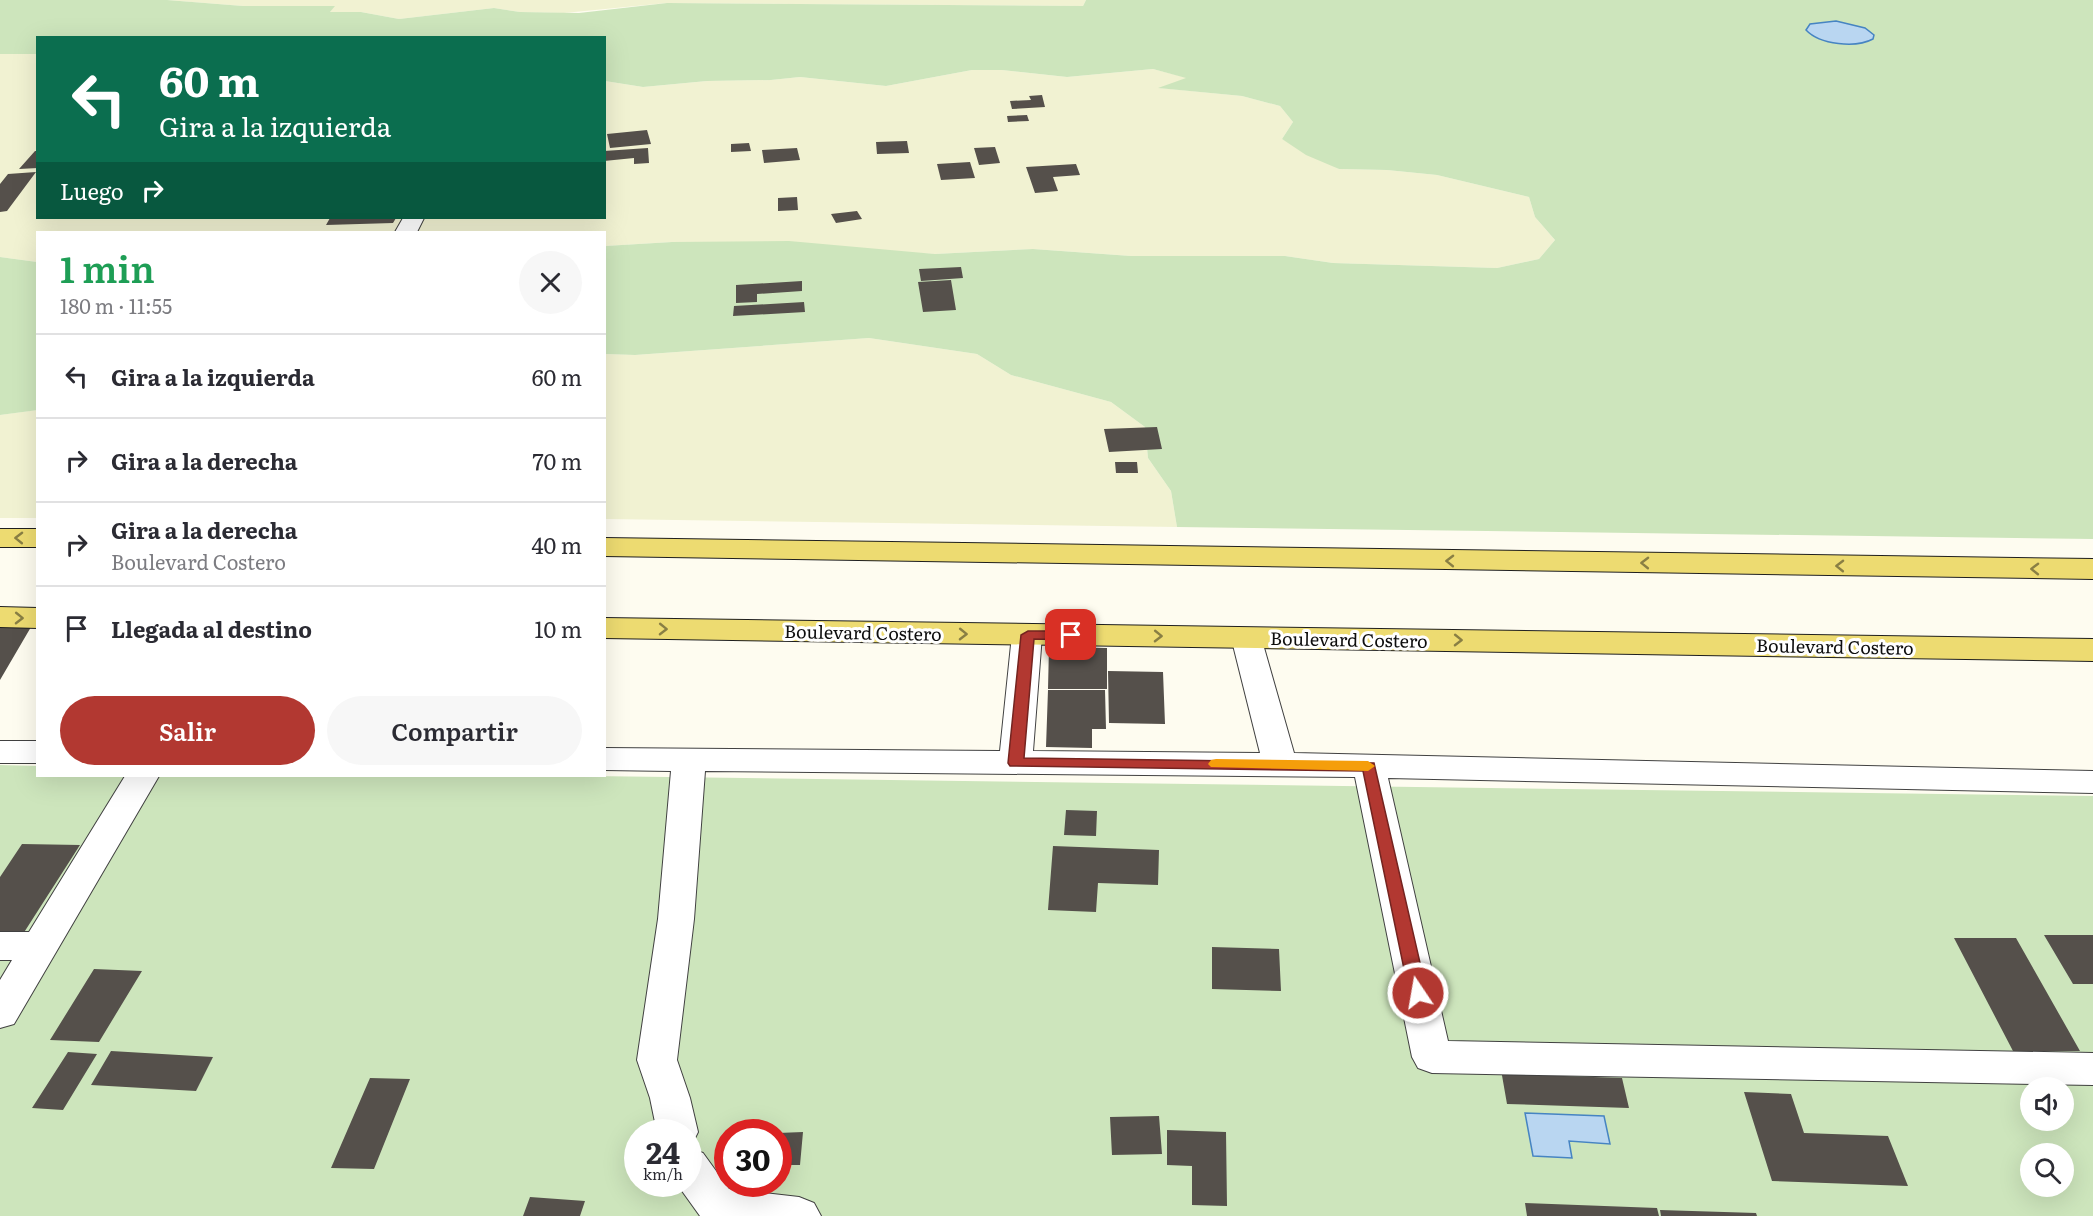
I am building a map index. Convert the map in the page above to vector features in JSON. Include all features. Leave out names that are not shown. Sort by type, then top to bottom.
[{"type":"main road","points":[[0,538],[36,538]]},
{"type":"main road","points":[[606,547],[2093,570]]},
{"type":"main road","points":[[0,617],[36,618]]},
{"type":"main road","name":"Boulevard Costero","points":[[606,628],[2093,650]]},
{"type":"street","points":[[1016,763],[1028,635]]},
{"type":"street","points":[[1246,637],[1280,764]]},
{"type":"street","points":[[0,752],[36,752]]},
{"type":"street","points":[[606,759],[1280,764],[2093,782]]},
{"type":"street","points":[[674,1119],[657,1060],[676,919],[689,760]]},
{"type":"street","points":[[1369,766],[1432,1057],[2093,1069]]},
{"type":"street","points":[[0,1013],[141,777]]},
{"type":"street","points":[[0,946],[39,946]]},
{"type":"street","points":[[702,1185],[717,1206],[799,1216]]},
{"type":"green space","points":[[0,0],[167,0],[243,6],[335,6],[330,12],[361,12],[399,19],[494,8],[520,12],[579,13],[667,3],[1083,6],[1086,0],[2093,0],[2093,539],[1177,527],[1171,491],[1148,458],[1145,427],[1111,402],[1011,375],[977,354],[869,338],[635,355],[606,354],[606,246],[672,242],[789,241],[935,254],[1033,249],[1131,256],[1285,256],[1333,263],[1497,268],[1539,259],[1555,240],[1535,217],[1529,197],[1437,175],[1387,170],[1339,169],[1306,155],[1282,139],[1293,122],[1280,106],[1242,96],[1158,88],[1186,78],[1153,69],[1067,77],[1002,70],[972,70],[886,86],[800,77],[707,81],[643,87],[606,81],[606,36],[36,36],[36,54],[0,54]]},
{"type":"green space","points":[[167,0],[1086,0],[1083,6],[667,3],[564,13],[520,12],[494,8],[399,19],[361,12],[330,12],[334,6],[243,6]]},
{"type":"green space","points":[[0,54],[36,54],[36,219],[606,219],[606,81],[643,87],[707,81],[800,77],[886,86],[972,70],[1002,70],[1067,77],[1153,69],[1188,78],[1160,88],[1242,96],[1280,106],[1293,122],[1282,139],[1339,169],[1387,170],[1437,175],[1529,197],[1535,217],[1555,240],[1539,259],[1497,268],[1333,263],[1285,256],[1131,256],[1033,249],[935,254],[672,242],[606,246],[606,231],[36,231],[36,262],[0,257]]},
{"type":"green space","points":[[0,257],[36,262],[36,410],[0,415]]},
{"type":"green space","points":[[869,338],[977,354],[1011,375],[1111,402],[1145,427],[1148,458],[1171,491],[1177,527],[606,519],[606,354],[635,355]]},
{"type":"green space","points":[[36,410],[36,518],[0,518],[0,415]]},
{"type":"green space","points":[[0,765],[36,766],[36,777],[606,776],[2093,796],[2093,1216],[0,1216]]},
{"type":"water","points":[[1836,21],[1865,28],[1874,35],[1873,39],[1857,44],[1838,44],[1820,39],[1806,30],[1810,24]]},
{"type":"water","points":[[1525,1113],[1604,1116],[1610,1144],[1569,1141],[1572,1158],[1533,1156]]},
{"type":"building","points":[[1042,95],[1045,107],[1012,109],[1010,101],[1031,100],[1029,96]]},
{"type":"building","points":[[1027,115],[1029,121],[1008,122],[1007,116]]},
{"type":"building","points":[[647,130],[651,144],[610,148],[607,134]]},
{"type":"building","points":[[907,141],[909,153],[877,154],[876,142]]},
{"type":"building","points":[[749,143],[751,151],[731,152],[731,144]]},
{"type":"building","points":[[995,147],[1000,163],[979,165],[974,148]]},
{"type":"building","points":[[648,148],[649,163],[634,164],[634,158],[606,161],[606,151]]},
{"type":"building","points":[[797,148],[800,160],[764,163],[762,150]]},
{"type":"building","points":[[35,151],[36,151],[36,168],[19,169]]},
{"type":"building","points":[[970,162],[975,178],[941,180],[937,164]]},
{"type":"building","points":[[1076,164],[1080,175],[1053,177],[1058,191],[1035,193],[1026,167]]},
{"type":"building","points":[[36,172],[7,211],[0,212],[0,184],[8,174]]},
{"type":"building","points":[[797,197],[798,210],[778,211],[778,198]]},
{"type":"building","points":[[857,211],[862,219],[836,223],[831,214]]},
{"type":"building","points":[[329,219],[395,219],[393,223],[326,225]]},
{"type":"building","points":[[961,267],[963,278],[921,281],[919,269]]},
{"type":"building","points":[[951,280],[956,310],[923,312],[918,282]]},
{"type":"building","points":[[802,281],[802,291],[757,294],[757,302],[736,303],[736,285]]},
{"type":"building","points":[[804,302],[805,312],[733,316],[734,306]]},
{"type":"building","points":[[1157,427],[1162,449],[1109,452],[1104,429]]},
{"type":"building","points":[[1115,462],[1137,462],[1138,473],[1116,473]]},
{"type":"building","points":[[31,627],[0,680],[0,628]]},
{"type":"building","points":[[1049,647],[1107,648],[1107,689],[1048,689]]},
{"type":"building","points":[[1108,671],[1163,672],[1165,724],[1109,723]]},
{"type":"building","points":[[1048,690],[1105,690],[1106,729],[1092,729],[1092,748],[1046,747]]},
{"type":"building","points":[[1066,810],[1097,811],[1096,836],[1064,835]]},
{"type":"building","points":[[22,844],[80,845],[23,934],[0,933],[0,877]]},
{"type":"building","points":[[1053,846],[1159,850],[1158,885],[1098,883],[1096,912],[1048,910]]},
{"type":"building","points":[[2044,935],[2093,935],[2093,984],[2073,984]]},
{"type":"building","points":[[1954,938],[2016,938],[2080,1051],[2013,1051]]},
{"type":"building","points":[[1212,947],[1279,949],[1281,991],[1212,989]]},
{"type":"building","points":[[94,969],[142,971],[99,1042],[50,1040]]},
{"type":"building","points":[[111,1051],[213,1057],[196,1091],[91,1085]]},
{"type":"building","points":[[68,1052],[97,1054],[63,1110],[32,1108]]},
{"type":"building","points":[[1500,1064],[1534,1065],[1536,1075],[1622,1078],[1629,1108],[1507,1104]]},
{"type":"building","points":[[370,1078],[410,1079],[374,1169],[331,1168]]},
{"type":"building","points":[[1744,1092],[1791,1094],[1804,1133],[1888,1136],[1908,1186],[1772,1181]]},
{"type":"building","points":[[1159,1116],[1162,1154],[1112,1155],[1110,1117]]},
{"type":"building","points":[[1167,1130],[1226,1132],[1227,1206],[1192,1205],[1192,1166],[1167,1165]]},
{"type":"building","points":[[792,1132],[803,1132],[800,1165],[792,1165]]},
{"type":"building","points":[[530,1197],[585,1201],[580,1216],[523,1216]]},
{"type":"building","points":[[1525,1203],[1657,1208],[1659,1216],[1527,1216]]},
{"type":"building","points":[[1660,1210],[1756,1213],[1757,1216],[1661,1216]]},
{"type":"slow traffic","points":[[1216,764],[1368,766]]},
{"type":"route","points":[[1071,635],[1028,635],[1016,763],[1369,766],[1418,993]]}]
